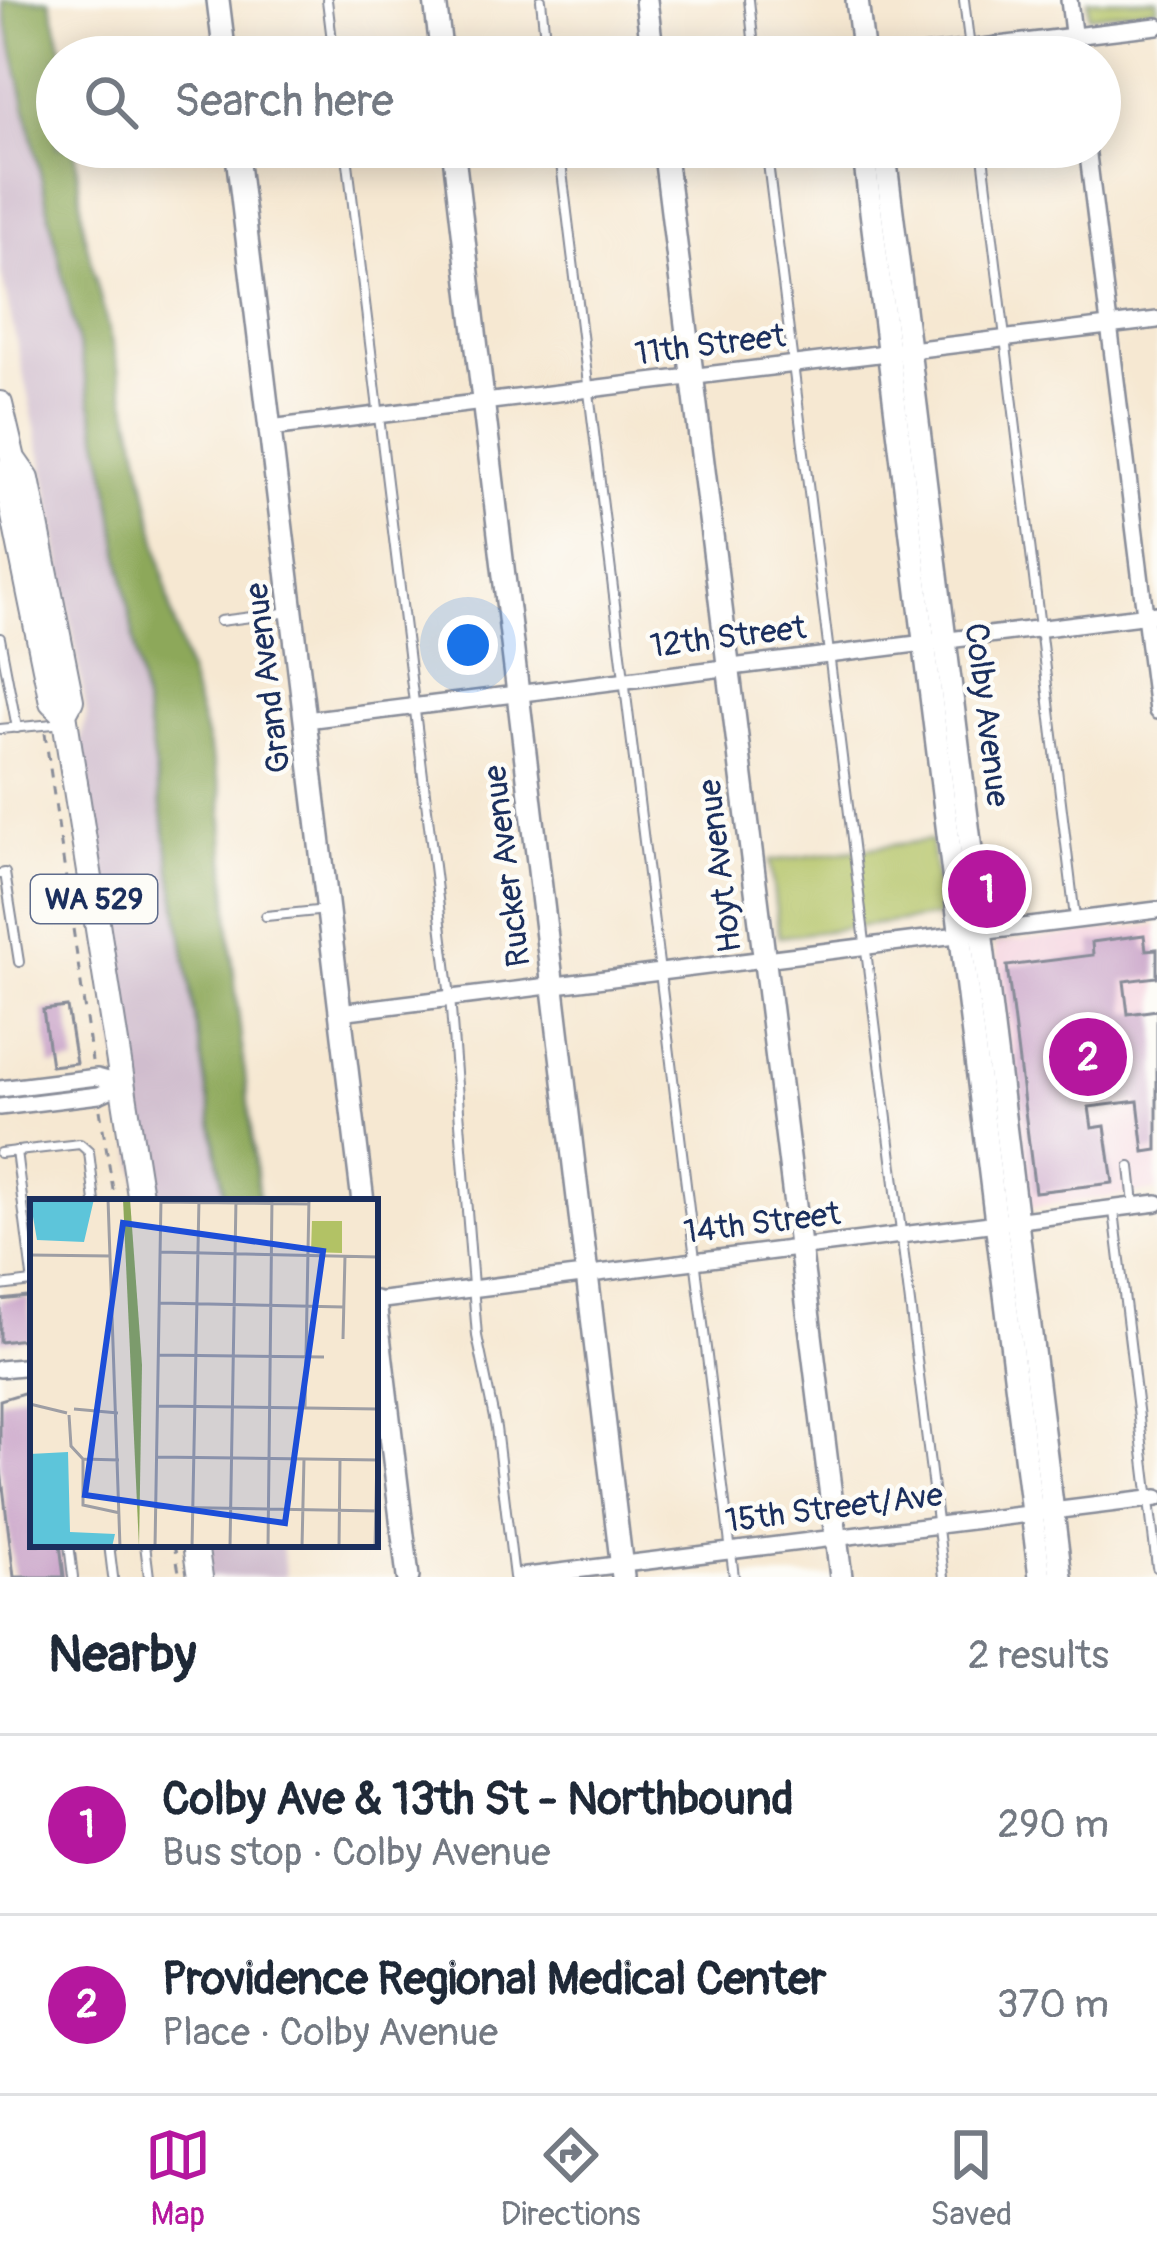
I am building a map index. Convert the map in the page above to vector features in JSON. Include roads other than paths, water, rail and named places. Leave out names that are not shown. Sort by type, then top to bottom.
[{"type":"main road","name":"WA 529","points":[[0,404],[13,459],[7,482],[58,721],[141,1199]]},
{"type":"main road","points":[[195,1547],[200,1577]]},
{"type":"street","points":[[218,0],[222,36]]},
{"type":"street","points":[[435,0],[439,36]]},
{"type":"street","points":[[646,0],[650,36]]},
{"type":"street","points":[[857,0],[861,36]]},
{"type":"street","points":[[1070,0],[1074,36],[1157,26]]},
{"type":"street","name":"Grand Avenue","points":[[239,168],[363,1199]]},
{"type":"street","name":"Rucker Avenue","points":[[456,168],[622,1571]]},
{"type":"street","name":"Hoyt Avenue","points":[[667,168],[841,1577]]},
{"type":"street","name":"Colby Avenue","points":[[867,168],[898,352],[1042,1512],[1061,1577]]},
{"type":"street","name":"Colby Avenue","points":[[885,168],[898,352]]},
{"type":"street","points":[[1089,168],[1107,326],[1152,615],[1157,711]]},
{"type":"street","name":"11th Street","points":[[270,428],[1157,320]]},
{"type":"street","name":"12th Street","points":[[307,720],[1152,615]]},
{"type":"street","points":[[340,1012],[1157,910]]},
{"type":"street","points":[[0,1089],[98,1076],[122,1084]]},
{"type":"street","points":[[0,1107],[99,1095],[122,1084]]},
{"type":"street","name":"14th Street","points":[[378,1302],[1157,1203]]},
{"type":"street","points":[[378,1327],[408,1577]]},
{"type":"street","points":[[0,1369],[30,1366]]},
{"type":"street","name":"15th Street/Ave","points":[[516,1577],[622,1571],[731,1551],[1153,1498]]},
{"type":"street","name":"Colby Avenue","points":[[1040,1577],[1042,1512]]},
{"type":"lane","points":[[327,0],[331,36]]},
{"type":"lane","points":[[541,0],[545,36]]},
{"type":"lane","points":[[748,0],[752,36]]},
{"type":"lane","points":[[964,0],[968,36]]},
{"type":"lane","points":[[349,168],[450,997],[472,1290],[516,1577]]},
{"type":"lane","points":[[562,168],[734,1577]]},
{"type":"lane","points":[[769,168],[944,1577]]},
{"type":"lane","points":[[985,168],[1076,919]]},
{"type":"lane","points":[[220,621],[293,611]]},
{"type":"lane","points":[[0,638],[17,728]]},
{"type":"lane","points":[[0,729],[58,721]]},
{"type":"lane","points":[[0,874],[5,873],[19,962]]},
{"type":"lane","points":[[266,916],[328,910]]},
{"type":"lane","points":[[0,1153],[80,1144],[89,1152],[95,1199]]},
{"type":"lane","points":[[16,1151],[30,1260]]},
{"type":"lane","points":[[1130,1167],[1134,1206]]},
{"type":"lane","points":[[1114,1208],[1153,1498],[1157,1567]]},
{"type":"lane","points":[[0,1286],[30,1283]]},
{"type":"lane","points":[[69,1547],[73,1577]]},
{"type":"lane","points":[[109,1547],[113,1577]]},
{"type":"lane","points":[[145,1547],[149,1577]]},
{"type":"place","name":"Colby Ave & 13th St - Northbound","points":[[987,889]]},
{"type":"place","name":"Providence Regional Medical Center","points":[[1088,1057]]}]
